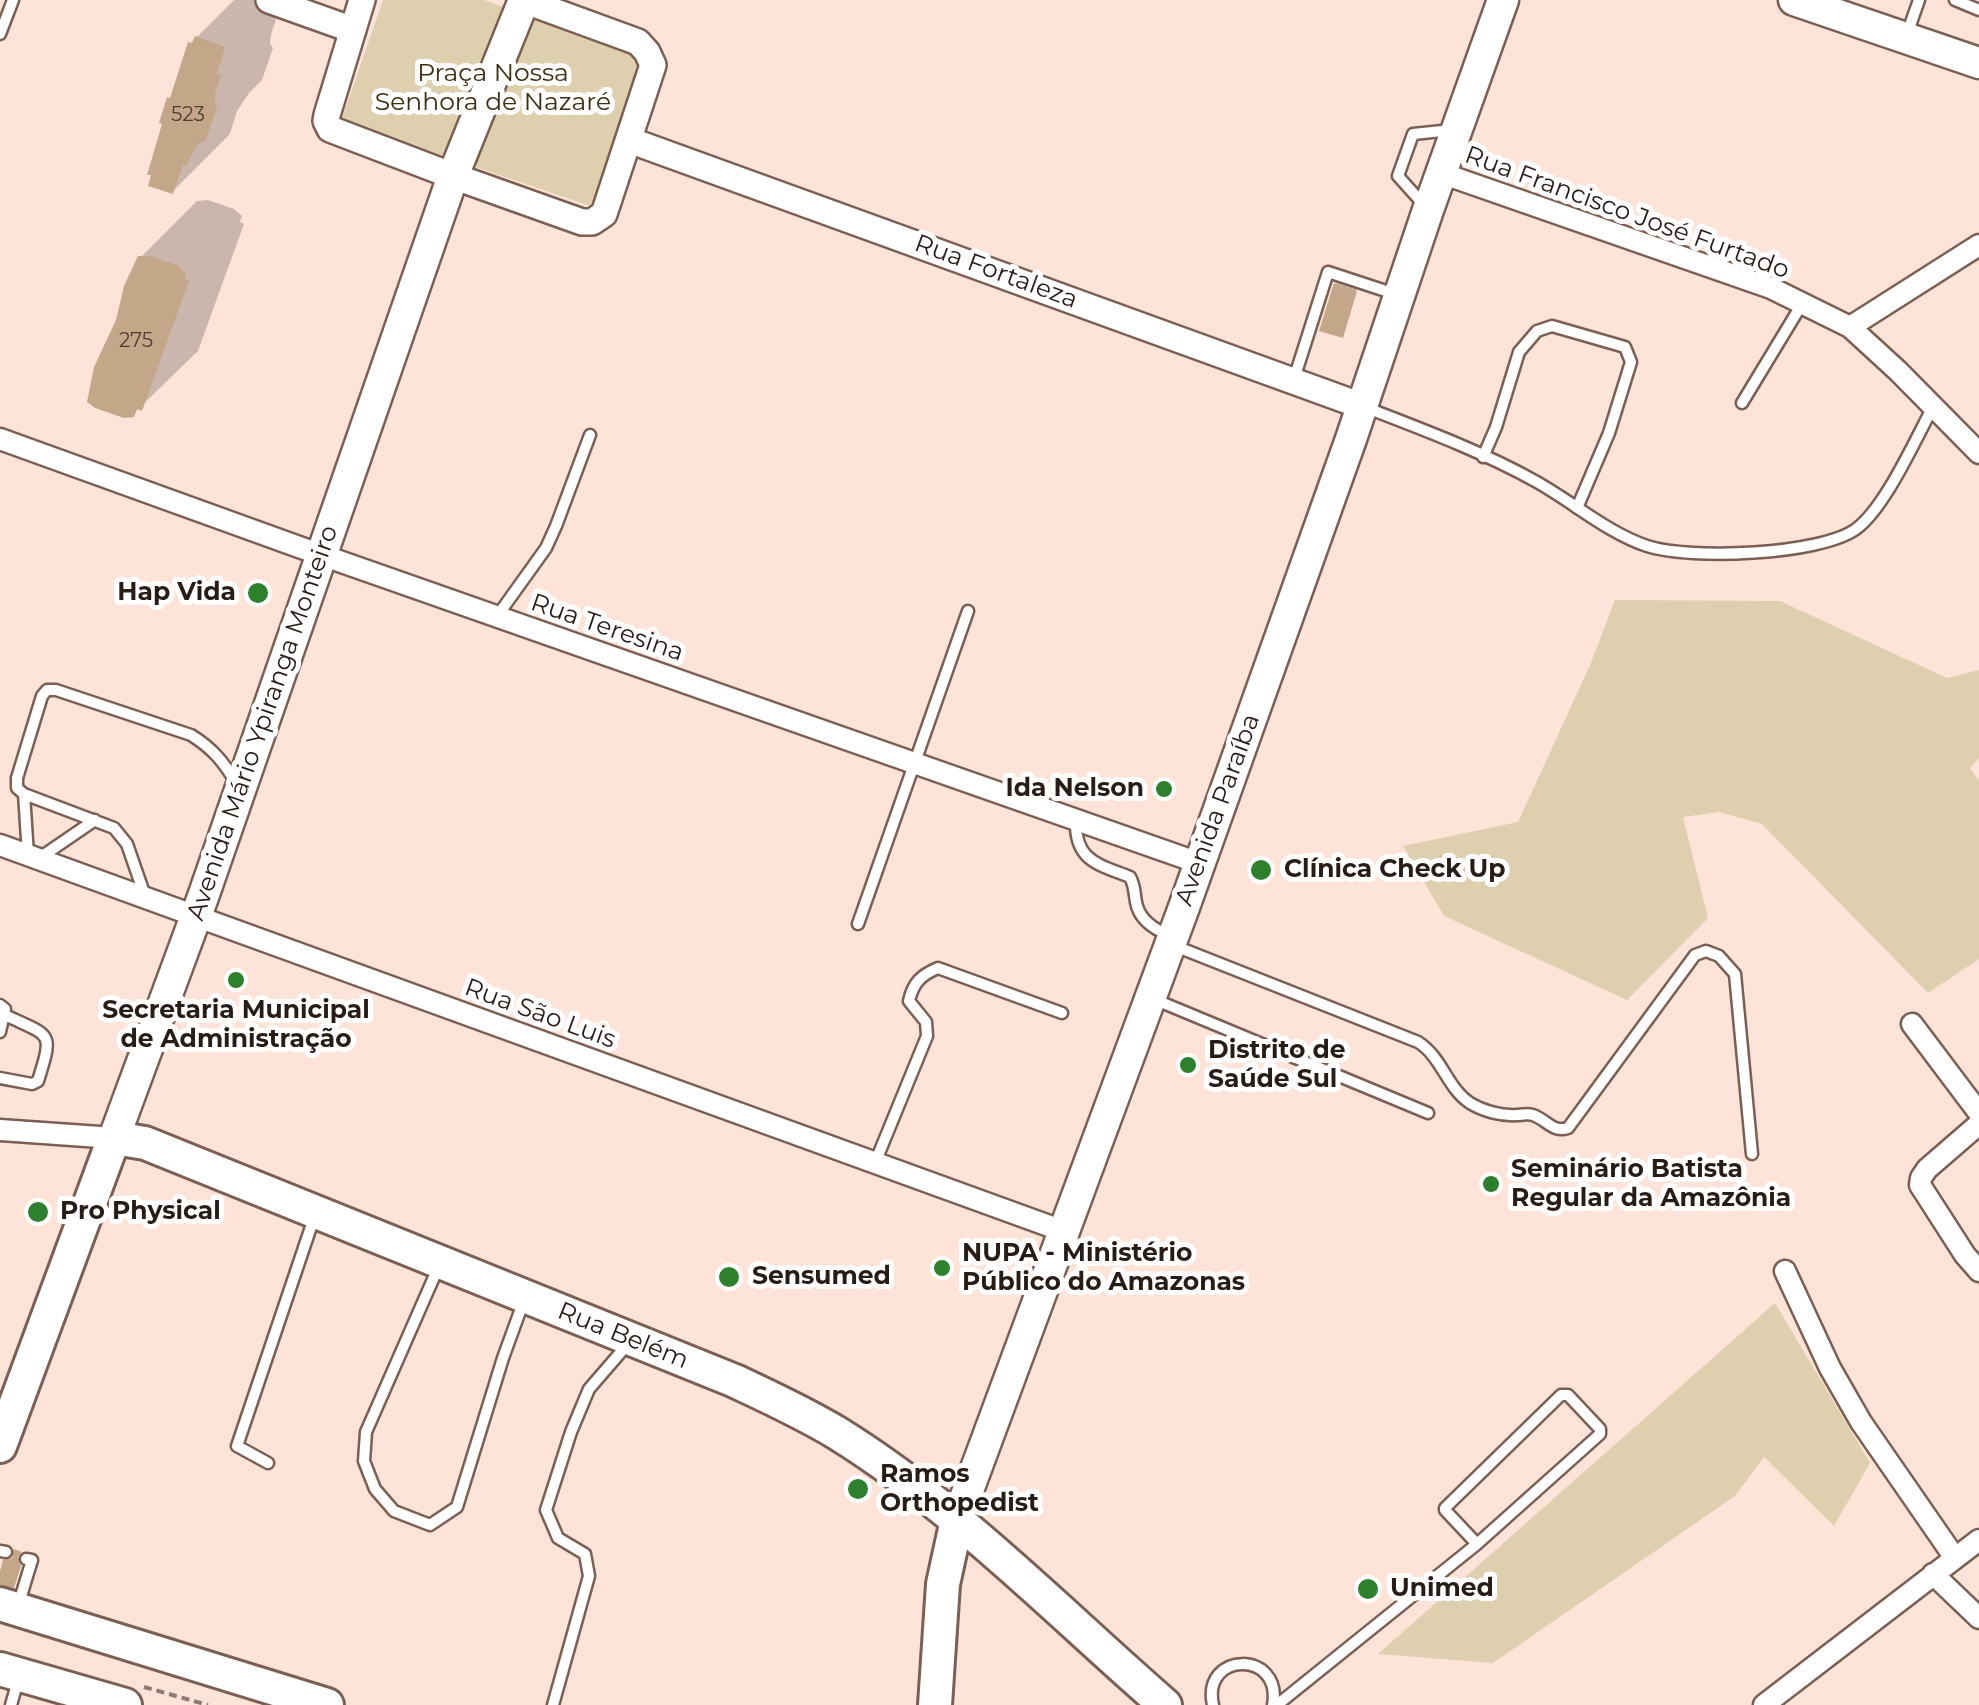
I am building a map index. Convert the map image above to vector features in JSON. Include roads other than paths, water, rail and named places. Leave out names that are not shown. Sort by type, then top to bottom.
[{"type":"main road","name":"Avenida Mário Ypiranga Monteiro","points":[[0,1446],[196,916],[452,176],[524,0]]},
{"type":"main road","name":"Avenida Paraíba","points":[[935,1705],[939,1620],[957,1520],[1199,863],[1503,0]]},
{"type":"main road","points":[[1794,0],[1979,63]]},
{"type":"main road","name":"Rua Belém","points":[[114,1138],[145,1143],[441,1262],[735,1381],[821,1424],[957,1520],[1165,1705]]},
{"type":"main road","points":[[9,1607],[326,1705]]},
{"type":"main road","points":[[10,1683],[125,1705]]},
{"type":"street","points":[[268,0],[353,30]]},
{"type":"street","points":[[362,0],[327,126],[452,176],[582,222],[592,222],[604,214],[652,66],[638,42],[524,0]]},
{"type":"street","name":"Rua Fortaleza","points":[[629,140],[1362,406]]},
{"type":"street","name":"Rua Francisco José Furtado","points":[[1441,173],[1771,288],[1850,326],[1979,453]]},
{"type":"street","points":[[1850,326],[1979,245]]},
{"type":"street","name":"Rua Teresina","points":[[0,439],[1199,863]]},
{"type":"street","name":"Rua São Luis","points":[[0,845],[1062,1231]]},
{"type":"street","points":[[1912,1024],[1979,1113]]},
{"type":"street","points":[[1979,1124],[1921,1178],[1922,1190],[1979,1271]]},
{"type":"street","name":"Rua Belém","points":[[0,1130],[114,1138]]},
{"type":"street","points":[[1785,1271],[1830,1368],[1861,1422],[1955,1558]]},
{"type":"street","points":[[1764,1705],[1979,1540]]},
{"type":"street","points":[[1933,1574],[1979,1618]]},
{"type":"lane","points":[[0,34],[14,0]]},
{"type":"lane","points":[[1906,38],[1920,0]]},
{"type":"lane","points":[[1955,0],[1979,10]]},
{"type":"lane","points":[[1428,210],[1398,176],[1413,134],[1456,130]]},
{"type":"lane","points":[[1294,380],[1328,272],[1398,295]]},
{"type":"lane","points":[[1742,403],[1802,304]]},
{"type":"lane","points":[[1483,457],[1520,352],[1537,332],[1552,326],[1625,347],[1631,362],[1610,433],[1577,508]]},
{"type":"lane","points":[[1362,406],[1536,482],[1623,536],[1650,547],[1681,553],[1727,554],[1817,546],[1858,528],[1877,509],[1933,407]]},
{"type":"lane","points":[[497,616],[546,548],[590,435]]},
{"type":"lane","points":[[858,924],[968,612]]},
{"type":"lane","points":[[145,897],[127,844],[114,828],[24,794],[18,788],[17,778],[42,696],[48,690],[56,690],[191,735],[222,759],[240,790]]},
{"type":"lane","points":[[24,794],[33,857],[96,820]]},
{"type":"lane","points":[[1076,819],[1077,836],[1086,856],[1130,877],[1136,907],[1153,928],[1171,940],[1418,1042],[1435,1056],[1459,1094],[1468,1101],[1503,1114],[1534,1116],[1556,1130],[1568,1128],[1695,955],[1706,951],[1719,956],[1735,974],[1752,1154]]},
{"type":"lane","points":[[875,1162],[927,1036],[926,1022],[909,1001],[922,974],[938,968],[1062,1013]]},
{"type":"lane","points":[[1150,998],[1428,1113]]},
{"type":"lane","points":[[0,1032],[3,1010],[41,1032],[49,1047],[38,1081],[32,1084],[0,1078]]},
{"type":"lane","points":[[268,1463],[237,1446],[316,1212]]},
{"type":"lane","points":[[441,1262],[366,1432],[364,1461],[374,1488],[394,1511],[430,1525],[457,1507],[526,1297]]},
{"type":"lane","points":[[553,1705],[589,1576],[584,1554],[558,1538],[546,1510],[588,1389],[632,1340]]},
{"type":"lane","points":[[1275,1705],[1477,1544],[1600,1434],[1600,1428],[1568,1395],[1562,1395],[1445,1508],[1477,1544]]},
{"type":"lane","points":[[9,1607],[32,1560],[26,1559]]},
{"type":"lane","points":[[1213,1705],[1215,1679],[1230,1666],[1240,1664],[1266,1674],[1275,1705]]},
{"type":"place","name":"Hap Vida","points":[[258,593]]},
{"type":"place","name":"Ida Nelson","points":[[1164,789]]},
{"type":"place","name":"Clínica Check Up","points":[[1261,870]]},
{"type":"place","name":"Secretaria Municipal de Administração","points":[[236,980]]},
{"type":"place","name":"Distrito de Saúde Sul","points":[[1188,1065]]},
{"type":"place","name":"Seminário Batista Regular da Amazônia","points":[[1491,1184]]},
{"type":"place","name":"Pro Physical","points":[[38,1212]]},
{"type":"place","name":"NUPA - Ministério Público do Amazonas","points":[[942,1268]]},
{"type":"place","name":"Sensumed","points":[[729,1277]]},
{"type":"place","name":"Ramos Orthopedist","points":[[858,1489]]},
{"type":"place","name":"Unimed","points":[[1368,1589]]},
{"type":"park label","name":"Praça Nossa Senhora de Nazaré","points":[[493,88]]}]
